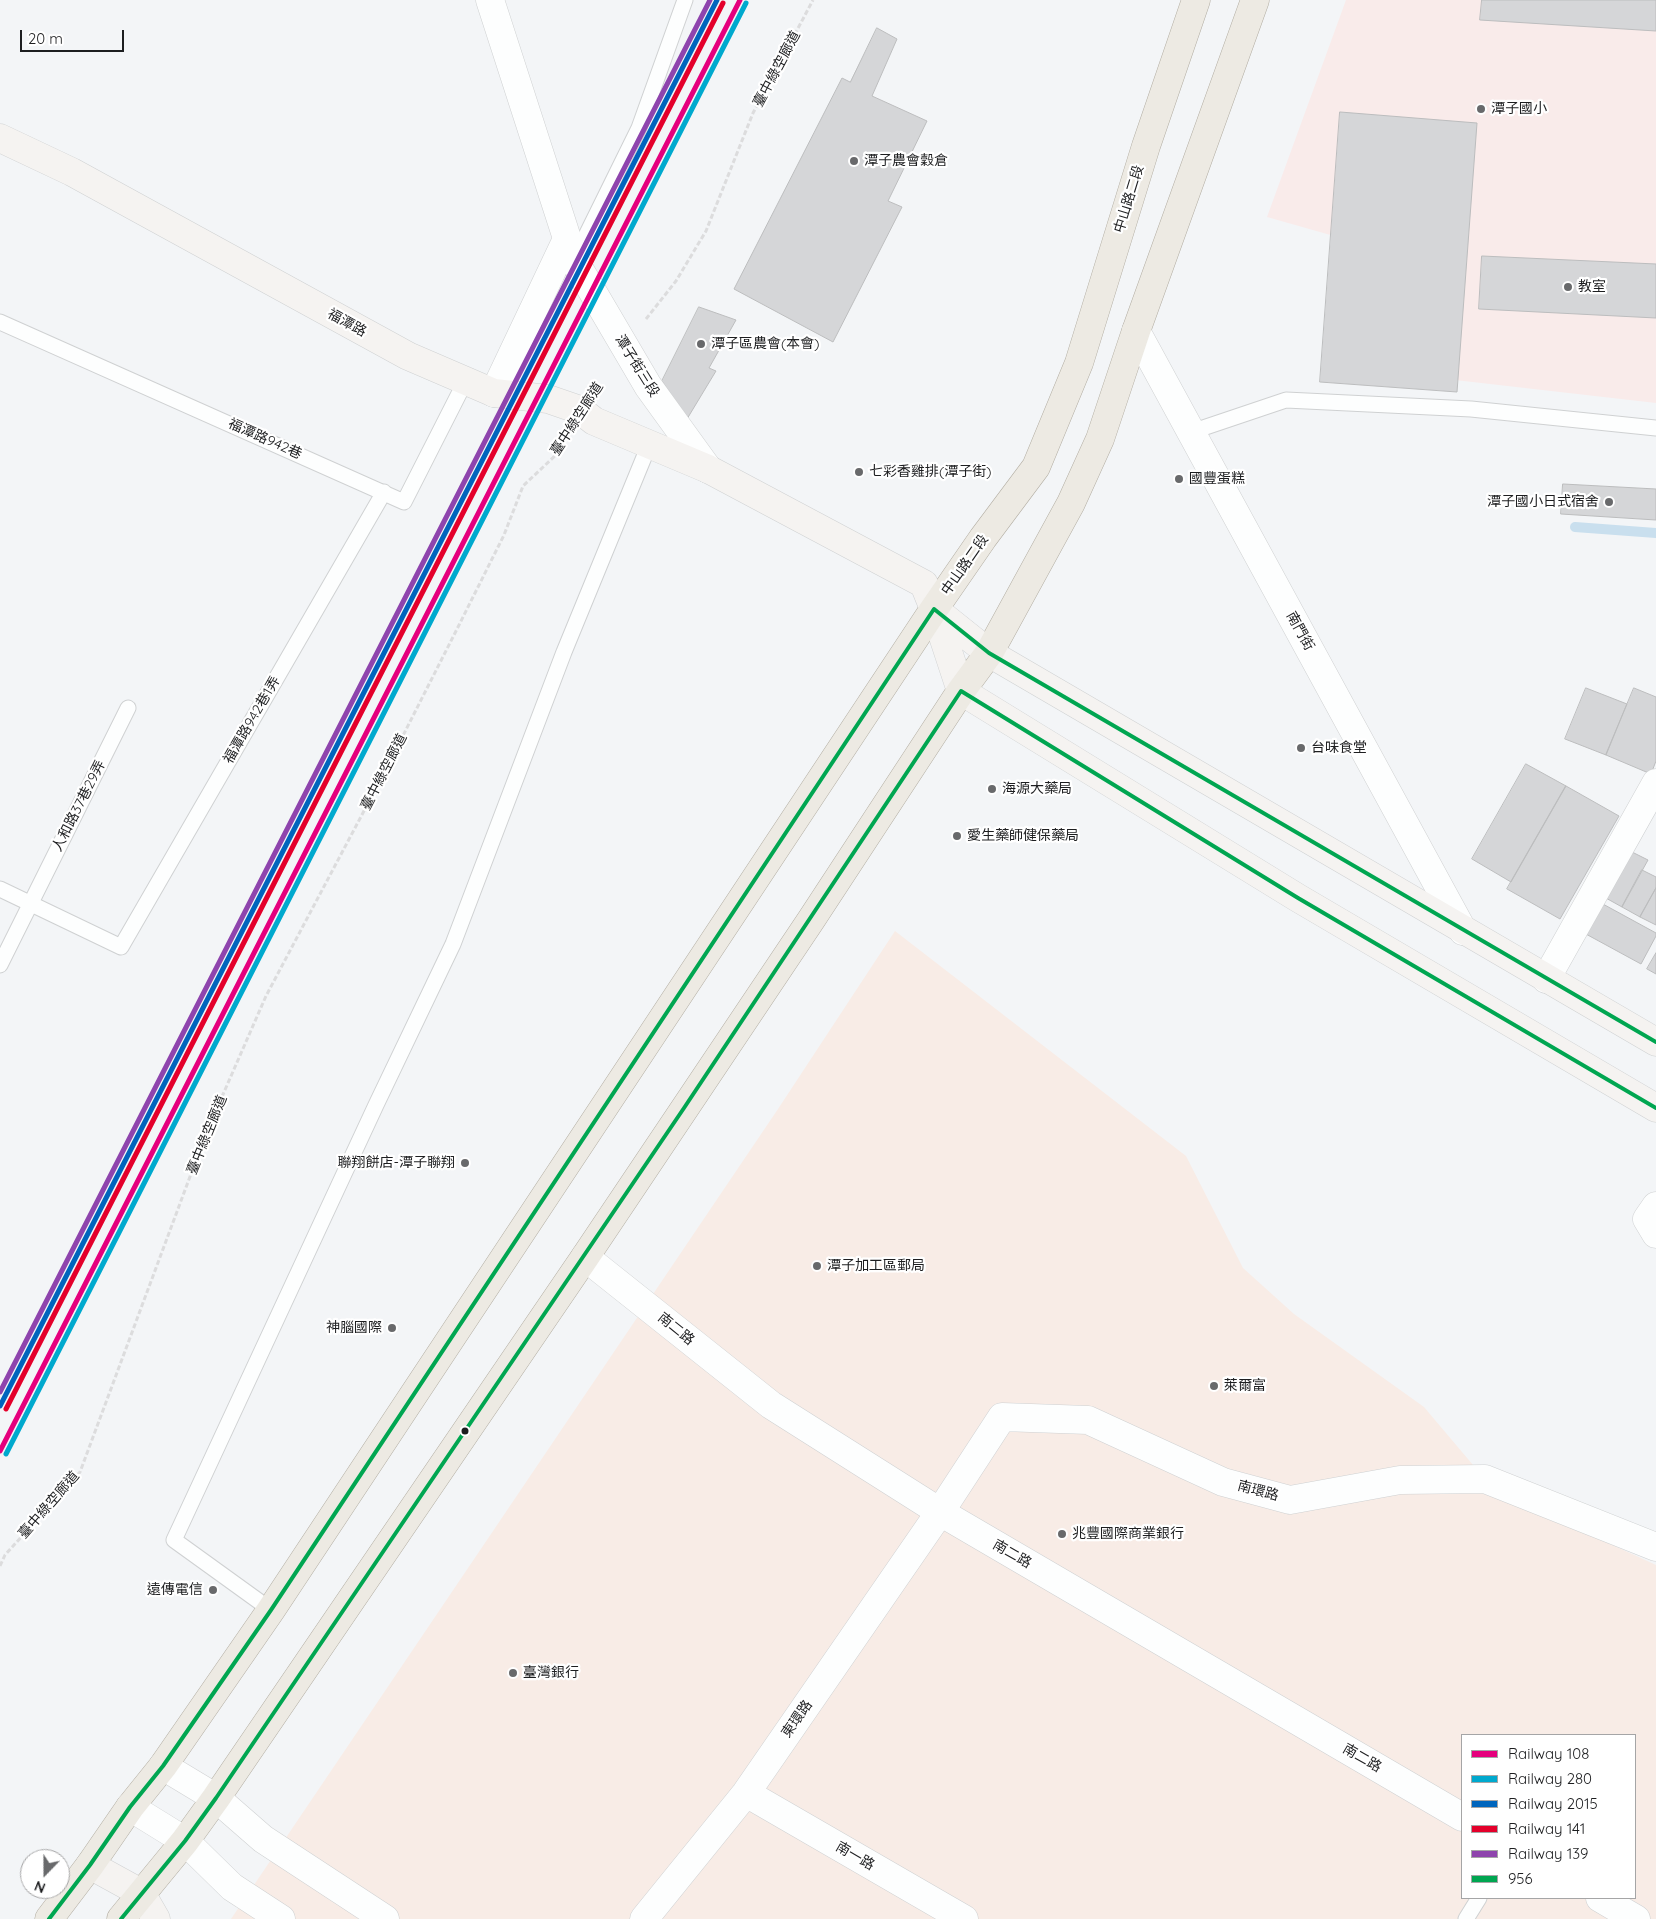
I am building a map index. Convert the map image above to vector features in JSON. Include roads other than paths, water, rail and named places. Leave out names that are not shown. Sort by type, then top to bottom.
[{"type":"main road","name":"中山路二段","points":[[49,1919],[90,1865],[130,1807],[163,1766],[270,1610],[934,609],[983,538],[1036,467],[1079,363],[1146,146],[1196,0]]},
{"type":"main road","points":[[121,1919],[185,1841],[216,1798],[585,1257],[811,920],[961,691],[989,653],[1071,503],[1100,439],[1136,331],[1255,0]]},
{"type":"street","name":"潭子街三段","points":[[490,0],[571,250],[648,386],[708,469],[924,584],[961,691]]},
{"type":"street","name":"福潭路","points":[[0,138],[72,172],[408,356],[494,393],[548,399],[580,410],[594,421],[708,469]]},
{"type":"street","points":[[494,393],[571,250]]},
{"type":"street","name":"南門街","points":[[1136,331],[1463,931]]},
{"type":"street","points":[[934,609],[989,653],[1656,1042]]},
{"type":"street","points":[[961,691],[1298,898],[1656,1108]]},
{"type":"street","points":[[1546,978],[1656,783]]},
{"type":"street","points":[[1656,1206],[1646,1219],[1656,1234]]},
{"type":"street","name":"南二路","points":[[585,1257],[770,1405],[940,1512],[1461,1816]]},
{"type":"street","name":"南環路","points":[[940,1512],[1002,1417],[1088,1420],[1223,1482],[1290,1500],[1400,1480],[1485,1479],[1656,1547]]},
{"type":"street","name":"東環路","points":[[644,1919],[746,1793],[940,1512]]},
{"type":"street","points":[[163,1766],[216,1798],[263,1839],[385,1919]]},
{"type":"street","name":"南一路","points":[[746,1793],[964,1919]]},
{"type":"street","points":[[130,1807],[185,1841],[232,1887],[281,1919]]},
{"type":"street","points":[[90,1865],[141,1893],[156,1919]]},
{"type":"street","points":[[1602,1899],[1636,1919]]},
{"type":"lane","points":[[571,250],[639,128],[685,0]]},
{"type":"lane","name":"福潭路942巷","points":[[0,322],[404,502],[466,380]]},
{"type":"lane","points":[[1191,432],[1286,400],[1471,409],[1656,428]]},
{"type":"lane","points":[[270,1610],[174,1540],[453,944],[564,652],[649,445]]},
{"type":"lane","name":"福潭路942巷1弄","points":[[30,904],[121,947],[384,492]]},
{"type":"lane","name":"人和路37巷29弄","points":[[0,965],[128,708]]},
{"type":"lane","points":[[0,889],[30,904]]},
{"type":"lane","points":[[1466,1919],[1478,1899]]},
{"type":"waterway","points":[[1575,527],[1656,533]]},
{"type":"rail line","name":"139","points":[[0,1392],[710,0]]},
{"type":"rail line","name":"2015","points":[[0,1406],[717,0]]},
{"type":"rail line","name":"108","points":[[0,1451],[740,0]]},
{"type":"rail line","name":"141","points":[[6,1409],[723,3]]},
{"type":"rail line","name":"280","points":[[6,1454],[746,3]]},
{"type":"place","name":"潭子國小","points":[[1481,109]]},
{"type":"place","name":"潭子農會穀倉","points":[[854,161]]},
{"type":"place","name":"教室","points":[[1568,287]]},
{"type":"place","name":"潭子區農會(本會)","points":[[701,344]]},
{"type":"place","name":"七彩香雞排(潭子街)","points":[[859,472]]},
{"type":"place","name":"國豐蛋糕","points":[[1179,479]]},
{"type":"place","name":"潭子國小日式宿舍","points":[[1609,502]]},
{"type":"place","name":"台味食堂","points":[[1301,748]]},
{"type":"place","name":"海源大藥局","points":[[992,789]]},
{"type":"place","name":"愛生藥師健保藥局","points":[[957,836]]},
{"type":"place","name":"聯翔餅店-潭子聯翔","points":[[465,1163]]},
{"type":"place","name":"潭子加工區郵局","points":[[817,1266]]},
{"type":"place","name":"神腦國際","points":[[392,1328]]},
{"type":"place","name":"萊爾富","points":[[1214,1386]]},
{"type":"place","name":"兆豐國際商業銀行","points":[[1062,1534]]},
{"type":"place","name":"遠傳電信","points":[[213,1590]]},
{"type":"place","name":"臺灣銀行","points":[[513,1673]]}]
